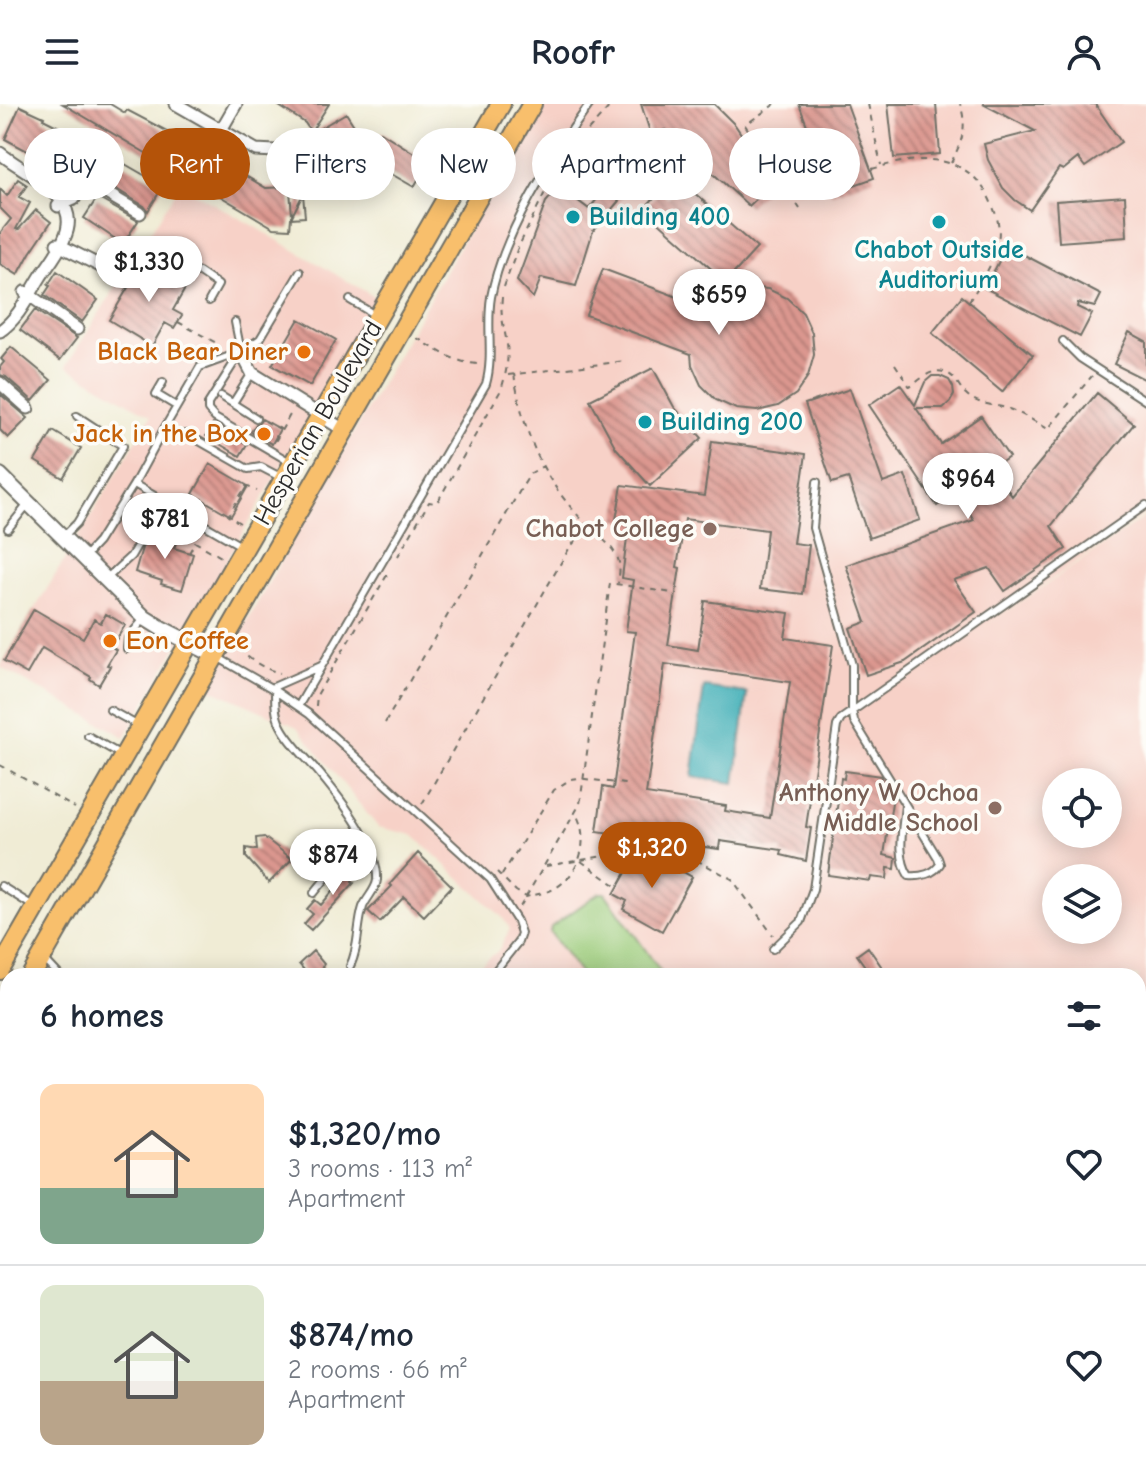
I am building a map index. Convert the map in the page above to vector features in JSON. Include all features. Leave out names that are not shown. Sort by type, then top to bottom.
[{"type":"main road","name":"Hesperian Boulevard","points":[[1,968],[378,316],[396,274],[501,104]]},
{"type":"main road","name":"Hesperian Boulevard","points":[[36,968],[532,104]]},
{"type":"street","points":[[176,104],[218,128]]},
{"type":"street","points":[[222,128],[236,104]]},
{"type":"street","points":[[0,153],[48,185],[60,205],[61,220],[58,245],[26,293],[0,322]]},
{"type":"street","points":[[0,160],[60,205]]},
{"type":"street","points":[[60,205],[72,200]]},
{"type":"street","points":[[118,200],[140,213]]},
{"type":"street","points":[[58,245],[116,274]]},
{"type":"street","points":[[26,293],[77,329]]},
{"type":"street","points":[[0,331],[14,319],[26,293]]},
{"type":"street","points":[[241,352],[252,373],[344,430]]},
{"type":"street","points":[[0,383],[28,408]]},
{"type":"street","points":[[0,475],[145,618],[214,655]]},
{"type":"lane","points":[[299,705],[486,384],[490,302],[499,267],[533,192],[590,104]]},
{"type":"lane","points":[[199,272],[218,285],[209,301]]},
{"type":"lane","points":[[83,557],[98,542],[134,484],[200,367],[241,352],[260,339],[300,272]]},
{"type":"lane","points":[[350,300],[378,316]]},
{"type":"lane","points":[[235,322],[241,352],[208,404],[208,410],[288,472]]},
{"type":"lane","points":[[1063,341],[1080,358],[1146,401]]},
{"type":"lane","points":[[233,403],[252,373]]},
{"type":"lane","points":[[163,382],[156,394],[176,406]]},
{"type":"lane","points":[[221,396],[256,418]]},
{"type":"lane","points":[[63,537],[77,523],[123,446],[77,416]]},
{"type":"lane","points":[[165,427],[180,435],[187,434],[248,469],[261,467],[288,472]]},
{"type":"lane","points":[[817,482],[813,528],[852,665],[854,721],[938,858],[940,864],[932,872],[916,877],[909,876],[902,859],[905,805]]},
{"type":"lane","points":[[134,484],[245,547]]},
{"type":"lane","points":[[105,579],[131,556],[163,501]]},
{"type":"lane","points":[[8,529],[28,504]]},
{"type":"lane","points":[[773,949],[801,922],[813,889],[837,726],[841,719],[1146,505]]},
{"type":"lane","points":[[127,649],[128,638],[145,618]]},
{"type":"lane","points":[[214,655],[299,705],[404,794],[490,879],[517,921],[521,933],[518,942],[497,968]]},
{"type":"lane","points":[[273,689],[324,665]]},
{"type":"lane","points":[[273,689],[279,723],[285,734],[354,819],[372,852],[377,869],[377,885],[364,906],[355,957],[350,966]]},
{"type":"lane","points":[[110,710],[140,727]]},
{"type":"lane","points":[[88,736],[123,757]]},
{"type":"lane","points":[[314,893],[362,834]]},
{"type":"lane","points":[[1,886],[36,908]]},
{"type":"lane","points":[[42,958],[52,968]]},
{"type":"path","points":[[590,128],[612,104]]},
{"type":"path","points":[[775,104],[745,125],[800,209]]},
{"type":"path","points":[[868,104],[881,166]]},
{"type":"path","points":[[951,163],[963,134],[965,119],[960,104]]},
{"type":"path","points":[[872,169],[912,161],[951,163],[974,177],[986,192],[999,220],[998,240],[992,263],[969,301]]},
{"type":"path","points":[[397,557],[429,502],[438,501],[501,390],[507,361],[507,344],[500,314],[502,292],[517,250],[542,200]]},
{"type":"path","points":[[178,322],[218,344]]},
{"type":"path","points":[[413,335],[468,364],[507,361]]},
{"type":"path","points":[[506,375],[626,361]]},
{"type":"path","points":[[895,364],[910,387],[931,372],[945,372],[957,381],[966,394],[987,406],[1002,407],[1048,429],[1098,369]]},
{"type":"path","points":[[514,374],[522,417],[543,466],[569,506],[610,546],[620,567],[618,584]]},
{"type":"path","points":[[275,439],[291,413]]},
{"type":"path","points":[[256,418],[282,430]]},
{"type":"path","points":[[385,723],[522,487],[531,473],[543,466]]},
{"type":"path","points":[[241,524],[228,516],[246,486],[259,492]]},
{"type":"path","points":[[404,794],[422,805],[570,547],[589,526]]},
{"type":"path","points":[[189,553],[195,542],[222,558]]},
{"type":"path","points":[[318,712],[315,703],[317,695],[389,571]]},
{"type":"path","points":[[517,912],[580,804],[610,583],[678,594]]},
{"type":"path","points":[[238,647],[245,655],[270,670],[292,673],[293,678]]},
{"type":"path","points":[[0,765],[78,810]]},
{"type":"path","points":[[502,876],[554,790],[571,779],[625,784]]},
{"type":"path","points":[[494,869],[526,897],[561,884],[580,860],[581,828],[575,812]]},
{"type":"path","points":[[544,866],[668,845],[732,879],[778,942]]},
{"type":"path","points":[[580,860],[618,887]]},
{"type":"shaded area","name":"Chabot College","points":[[540,104],[1146,104],[1146,513],[969,638],[1146,516],[1146,968],[477,968],[498,951],[510,929],[502,917],[413,835],[378,827],[297,727],[209,688],[486,200],[516,200],[516,146]]},
{"type":"shaded area","points":[[171,200],[207,200],[378,299],[125,737],[0,667],[151,416],[66,366]]},
{"type":"green space","points":[[599,893],[605,893],[658,968],[576,968],[550,932],[551,927]]},
{"type":"water","points":[[704,687],[747,693],[735,783],[692,777]]},
{"type":"building","points":[[63,104],[110,104],[161,128],[140,128],[140,150],[124,140],[124,128],[104,128]]},
{"type":"building","points":[[276,104],[329,104],[314,128],[308,128]]},
{"type":"building","points":[[641,104],[714,104],[737,128],[729,128],[729,188],[713,173],[713,128],[649,128]]},
{"type":"building","points":[[799,104],[847,104],[856,128],[808,128]]},
{"type":"building","points":[[888,104],[936,104],[940,154],[894,158]]},
{"type":"building","points":[[983,104],[1095,104],[1121,142],[1085,167],[1078,158],[1063,170],[1059,168],[1030,210],[1003,188],[988,160],[984,144],[1035,131]]},
{"type":"building","points":[[20,106],[61,128],[24,128],[24,149],[5,139]]},
{"type":"building","points":[[346,113],[356,128],[320,128]]},
{"type":"building","points":[[860,140],[874,178],[860,183]]},
{"type":"building","points":[[395,141],[411,151],[411,185],[395,176]]},
{"type":"building","points":[[124,163],[140,173],[140,200],[155,200],[148,211],[124,194]]},
{"type":"building","points":[[18,179],[24,183],[19,197],[30,203],[16,229],[36,210],[51,222],[18,275],[0,264],[0,233],[11,219],[0,208],[0,189],[7,196]]},
{"type":"building","points":[[250,179],[266,188],[266,200],[291,200],[292,216],[300,200],[304,200],[305,217],[291,218],[290,229],[274,228],[227,200],[250,200]]},
{"type":"building","points":[[1125,196],[1127,237],[1059,242],[1056,201]]},
{"type":"building","points":[[96,200],[101,200],[138,221],[123,244],[84,218]]},
{"type":"building","name":"Building 400","points":[[577,200],[589,209],[596,200],[620,200],[593,231],[576,286],[541,278],[533,298],[517,281],[546,202]]},
{"type":"building","points":[[652,200],[702,200],[757,248],[726,282],[644,209]]},
{"type":"building","points":[[1007,246],[1101,295],[1095,307],[1078,303],[1077,307],[1092,314],[1080,337],[985,288]]},
{"type":"building","points":[[143,262],[186,287],[173,310],[182,315],[174,328],[165,323],[152,346],[109,320]]},
{"type":"building","points":[[603,269],[704,307],[725,293],[746,287],[768,289],[787,298],[803,313],[812,333],[814,355],[808,376],[796,394],[778,406],[757,411],[736,409],[716,400],[701,385],[692,365],[691,354],[586,315]]},
{"type":"building","points":[[57,271],[98,300],[82,322],[44,295]]},
{"type":"building","points":[[962,296],[1033,355],[1002,392],[932,333]]},
{"type":"building","points":[[35,310],[77,338],[60,360],[20,330]]},
{"type":"building","name":"Black Bear Diner","points":[[299,319],[336,340],[310,386],[272,365]]},
{"type":"building","points":[[1129,332],[1146,341],[1146,380],[1114,364]]},
{"type":"building","points":[[11,347],[51,380],[33,401],[0,375],[4,362],[1,359]]},
{"type":"building","name":"Building 200","points":[[653,368],[674,407],[702,438],[650,486],[616,448],[590,400]]},
{"type":"building","points":[[932,376],[949,380],[954,395],[943,408],[916,408],[941,444],[981,416],[1009,457],[993,468],[1012,496],[1097,393],[1134,424],[1051,526],[1066,549],[1005,591],[989,568],[954,580],[976,612],[905,662],[866,675],[850,628],[866,622],[846,565],[974,520],[957,493],[937,506],[869,405],[900,384],[915,405],[925,382]]},
{"type":"building","points":[[850,389],[883,483],[905,475],[920,520],[869,538],[848,478],[832,483],[805,404]]},
{"type":"building","points":[[0,394],[28,418],[8,438],[0,430]]},
{"type":"building","name":"Jack in the Box","points":[[262,419],[280,429],[272,444],[251,432]]},
{"type":"building","points":[[213,424],[247,444],[240,456],[206,436]]},
{"type":"building","points":[[53,431],[81,448],[63,478],[35,461]]},
{"type":"building","points":[[712,441],[806,454],[793,543],[809,545],[803,594],[760,589],[767,530],[685,519],[668,645],[698,650],[705,601],[789,613],[785,638],[833,645],[806,827],[811,828],[806,861],[781,855],[782,850],[720,841],[719,849],[597,831],[603,787],[613,789],[635,632],[626,631],[633,580],[622,578],[629,522],[616,520],[622,485],[704,496]],"holes":[[[665,664],[790,682],[770,818],[725,811],[726,806],[646,794]]]},
{"type":"building","points":[[210,464],[248,486],[231,516],[193,494]]},
{"type":"building","points":[[161,529],[179,535],[174,548],[193,554],[182,590],[135,572],[142,548],[147,540],[157,543]]},
{"type":"building","points":[[34,609],[83,638],[94,619],[101,623],[106,614],[125,625],[112,647],[116,650],[99,685],[42,648],[27,674],[4,661]]},
{"type":"building","points":[[845,771],[881,776],[884,784],[882,793],[893,796],[884,855],[896,858],[895,869],[888,868],[887,879],[871,877],[870,881],[828,875],[841,778],[844,779]]},
{"type":"building","points":[[264,837],[292,859],[269,883],[246,857],[246,848],[257,850],[256,838]]},
{"type":"building","points":[[418,853],[452,886],[424,916],[404,897],[380,922],[368,911]]},
{"type":"building","points":[[636,855],[649,862],[653,855],[692,877],[662,931],[623,909],[627,901],[614,894]]},
{"type":"building","points":[[360,859],[365,863],[354,883],[311,930],[304,924],[313,914],[307,909],[315,900],[321,905]]},
{"type":"building","points":[[868,947],[882,968],[866,968],[857,955]]},
{"type":"building","points":[[313,951],[324,964],[323,968],[302,968],[299,964]]},
{"type":"place","name":"Building 400","points":[[573,217]]},
{"type":"place","name":"Chabot Outside Auditorium","points":[[939,222]]},
{"type":"place","name":"Black Bear Diner","points":[[304,352]]},
{"type":"place","name":"Building 200","points":[[645,422]]},
{"type":"place","name":"Jack in the Box","points":[[264,434]]},
{"type":"place","name":"Chabot College","points":[[710,529]]},
{"type":"place","name":"Eon Coffee","points":[[110,641]]},
{"type":"place","name":"Anthony W Ochoa Middle School","points":[[995,808]]}]
